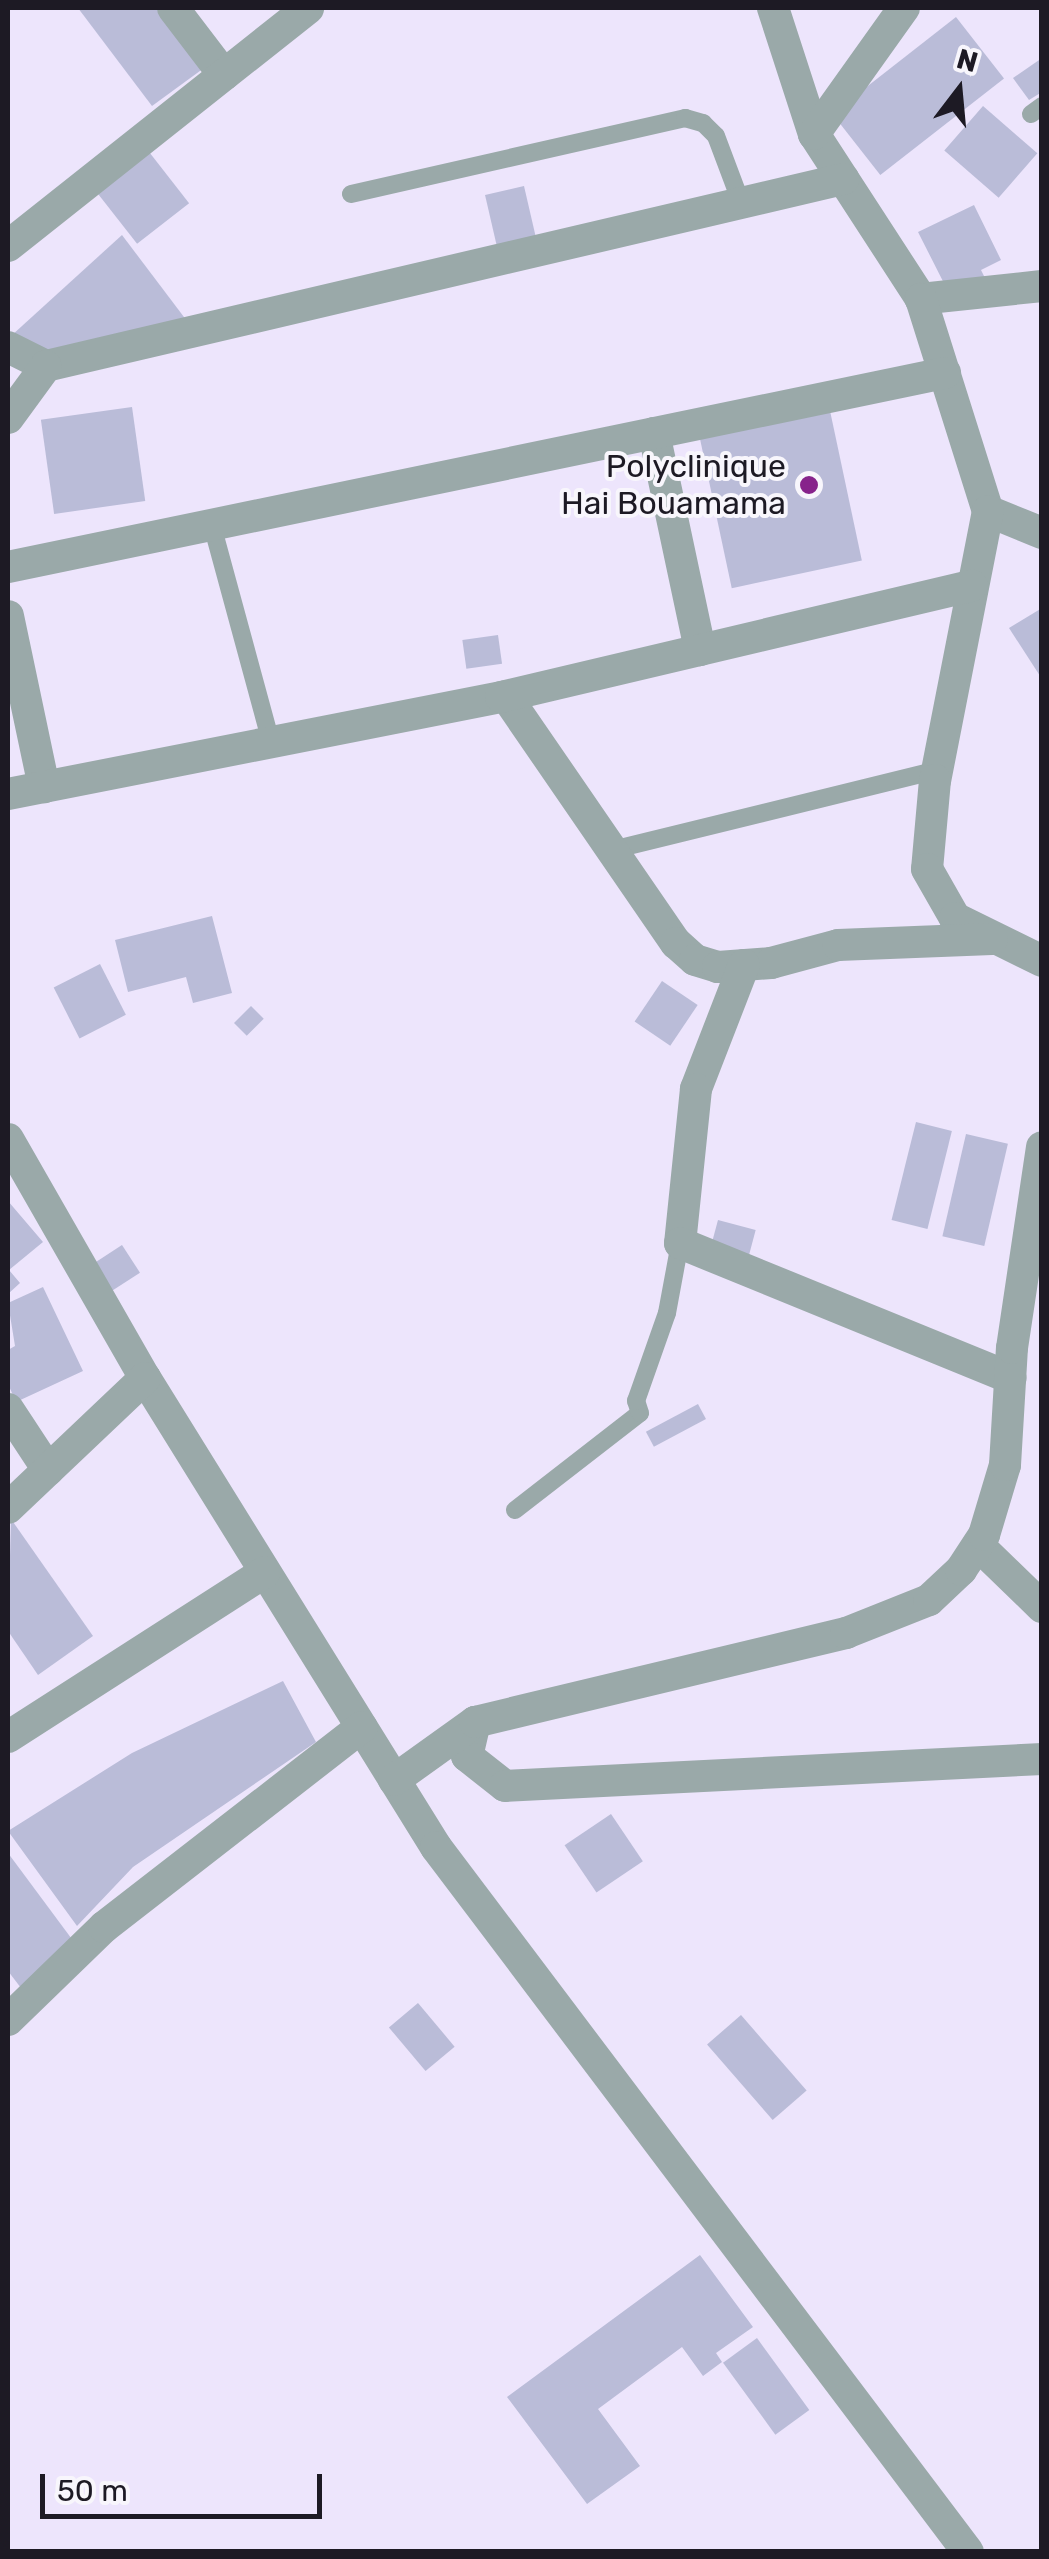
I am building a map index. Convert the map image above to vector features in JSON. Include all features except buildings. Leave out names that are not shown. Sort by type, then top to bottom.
[{"type":"street","points":[[174,8],[224,75]]},
{"type":"street","points":[[8,246],[308,8]]},
{"type":"street","points":[[773,8],[814,134],[921,299],[988,511],[938,770],[927,869],[955,918],[1042,962]]},
{"type":"street","points":[[814,134],[904,8]]},
{"type":"street","points":[[8,347],[46,366],[742,206],[843,179]]},
{"type":"street","points":[[921,299],[1042,286]]},
{"type":"street","points":[[8,418],[46,366]]},
{"type":"street","points":[[8,567],[945,373]]},
{"type":"street","points":[[654,433],[700,650]]},
{"type":"street","points":[[988,511],[1042,532]]},
{"type":"street","points":[[8,794],[506,696],[972,586]]},
{"type":"street","points":[[8,616],[44,787]]},
{"type":"street","points":[[506,696],[676,943],[718,967],[838,945],[992,939]]},
{"type":"street","points":[[744,964],[696,1090],[680,1243],[1010,1378]]},
{"type":"street","points":[[8,1139],[145,1378],[436,1847],[968,2552]]},
{"type":"street","points":[[394,1780],[475,1722],[846,1634],[929,1600],[978,1545],[1005,1465],[1010,1378],[1042,1147]]},
{"type":"street","points":[[8,1508],[145,1378]]},
{"type":"street","points":[[8,1409],[48,1470]]},
{"type":"street","points":[[978,1545],[1042,1607]]},
{"type":"street","points":[[8,1737],[265,1572]]},
{"type":"street","points":[[475,1722],[466,1756],[505,1786],[1042,1759]]},
{"type":"street","points":[[8,2020],[104,1927],[362,1727]]},
{"type":"lane","points":[[351,194],[685,118],[703,123],[716,136],[742,206]]},
{"type":"lane","points":[[212,525],[271,742]]},
{"type":"lane","points":[[612,850],[938,770]]},
{"type":"lane","points":[[515,1510],[640,1413],[636,1401],[667,1313],[680,1243]]},
{"type":"place","name":"Polyclinique Hai Bouamama","points":[[809,485]]}]
